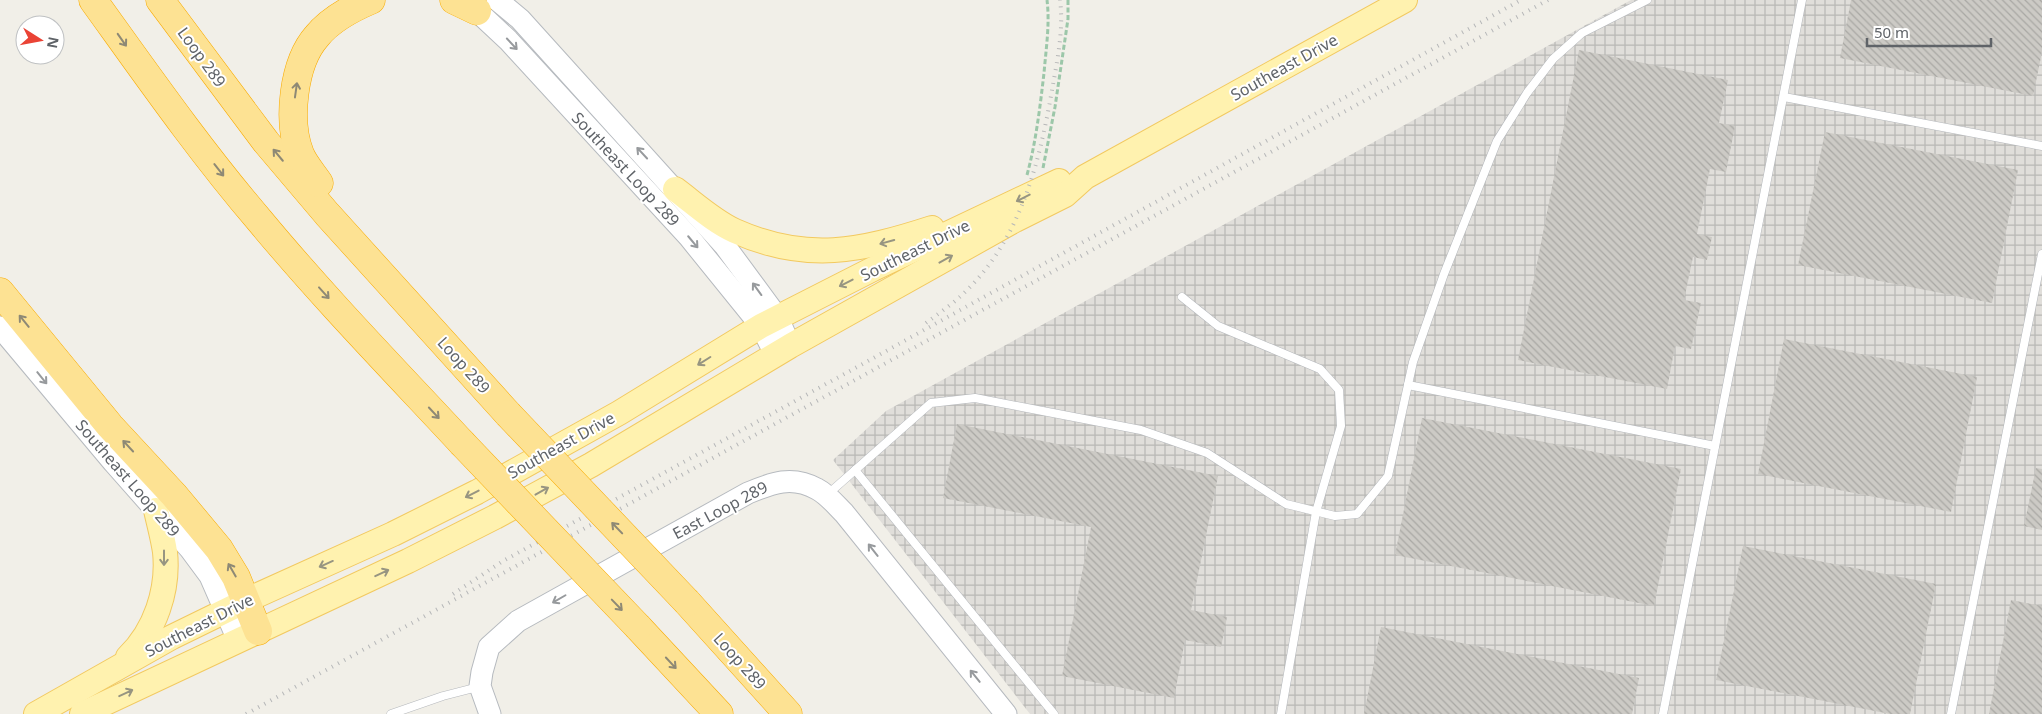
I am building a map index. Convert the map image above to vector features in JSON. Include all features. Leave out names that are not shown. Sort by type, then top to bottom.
[{"type":"highway","points":[[93,0],[172,111],[260,222],[462,443],[719,714]]},
{"type":"highway","name":"Loop 289","points":[[160,0],[266,142],[328,214],[508,414],[686,602],[788,714]]},
{"type":"highway","points":[[338,0],[303,60],[296,88],[294,120],[300,154],[327,194],[361,233],[414,310]]},
{"type":"highway","points":[[317,36],[350,9],[371,0]]},
{"type":"highway","points":[[0,292],[110,426],[174,495],[219,549],[236,577],[236,605],[248,636]]},
{"type":"main road","name":"Southeast Drive","points":[[82,714],[408,561],[495,517],[591,464],[782,350],[1015,220],[1065,195],[1085,177],[1405,0]]},
{"type":"main road","name":"Southeast Loop 289","points":[[472,3],[520,19],[675,189],[725,246],[769,322],[782,350]]},
{"type":"main road","name":"Southeast Loop 289","points":[[472,3],[769,322]]},
{"type":"main road","name":"Southeast Drive","points":[[36,714],[172,637],[236,605],[393,534],[477,492],[619,413],[769,322],[1059,181],[1085,177]]},
{"type":"main road","points":[[675,189],[714,218],[734,230],[790,249],[822,251],[885,243],[949,222],[985,216]]},
{"type":"main road","name":"Southeast Loop 289","points":[[0,326],[50,388],[190,549],[210,576],[236,605]]},
{"type":"main road","name":"East Loop 289","points":[[480,686],[489,647],[518,621],[748,493],[773,482],[799,482],[818,489],[844,513],[1006,714]]},
{"type":"main road","points":[[114,670],[136,649],[150,627],[159,605],[164,584],[165,553],[156,510]]},
{"type":"main road","points":[[480,686],[490,714]]},
{"type":"lane","points":[[826,496],[931,403],[975,398],[1149,433],[1208,453],[1286,504],[1335,516],[1357,514],[1388,476],[1413,362],[1444,274],[1494,150],[1527,93],[1553,59],[1582,33],[1646,0]]},
{"type":"lane","points":[[1663,714],[1802,0]]},
{"type":"lane","points":[[1784,96],[2042,146]]},
{"type":"lane","points":[[1951,714],[2042,254]]},
{"type":"lane","points":[[1182,297],[1218,326],[1320,369],[1339,390],[1341,426],[1316,512],[1281,714]]},
{"type":"lane","points":[[1408,385],[1716,446]]},
{"type":"lane","points":[[855,470],[1054,714]]},
{"type":"lane","points":[[391,714],[443,696],[480,686]]},
{"type":"path","points":[[1029,195],[1048,29],[1047,0]]},
{"type":"path","points":[[1029,195],[1055,107],[1068,19],[1068,0]]},
{"type":"shaded area","points":[[1631,0],[2042,0],[2042,714],[1030,714],[833,460],[886,411]]},
{"type":"building","points":[[1851,0],[2042,0],[2042,52],[2033,96],[1840,58]]},
{"type":"building","points":[[1579,50],[1728,80],[1719,123],[1735,126],[1726,172],[1710,169],[1697,234],[1712,237],[1707,260],[1693,257],[1684,300],[1701,303],[1691,349],[1675,346],[1667,389],[1518,360]]},
{"type":"building","points":[[1825,132],[2018,170],[1992,303],[1798,265]]},
{"type":"building","points":[[1784,339],[1977,377],[1951,512],[1758,474]]},
{"type":"building","points":[[1422,418],[1681,469],[1654,606],[1395,555]]},
{"type":"building","points":[[957,424],[1218,476],[1191,610],[1227,617],[1221,647],[1185,640],[1174,698],[1062,676],[1091,527],[943,498]]},
{"type":"building","points":[[2036,468],[2042,469],[2042,530],[2024,526]]},
{"type":"building","points":[[1743,546],[1936,584],[1910,714],[1890,714],[1716,680]]},
{"type":"building","points":[[2011,600],[2042,606],[2042,714],[1989,714]]},
{"type":"building","points":[[1381,627],[1639,678],[1632,714],[1364,714]]},
{"type":"railway","points":[[926,323],[958,299],[982,274],[999,251],[1013,226],[1024,200],[1041,146],[1058,57],[1061,34],[1060,0]]},
{"type":"railway","points":[[453,594],[503,561],[1521,0]]},
{"type":"railway","points":[[246,714],[1548,0]]}]
